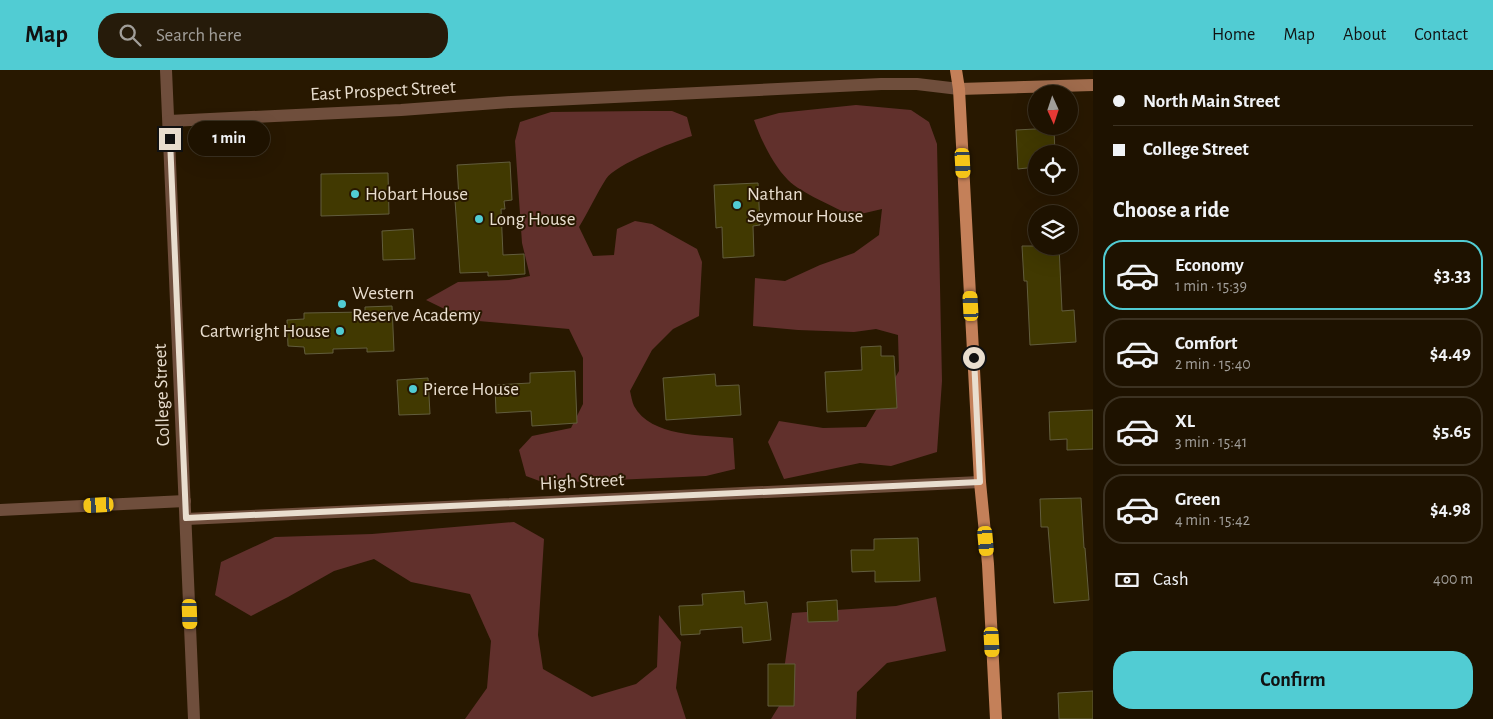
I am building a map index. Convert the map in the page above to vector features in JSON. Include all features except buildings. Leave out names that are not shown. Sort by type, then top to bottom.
[{"type":"main road","points":[[956,70],[959,89],[980,482],[988,564],[996,719]]},
{"type":"street","name":"College Street","points":[[166,70],[194,719]]},
{"type":"street","name":"East Prospect Street","points":[[169,121],[880,84],[917,84],[959,89]]},
{"type":"street","points":[[959,89],[1093,85]]},
{"type":"street","name":"High Street","points":[[186,518],[980,482]]},
{"type":"street","points":[[0,510],[186,501]]},
{"type":"shaded area","points":[[856,105],[911,110],[929,122],[937,144],[942,381],[937,452],[891,466],[860,463],[784,479],[768,442],[779,421],[823,428],[866,427],[899,371],[898,335],[876,329],[854,332],[753,326],[755,278],[785,281],[820,265],[854,253],[879,235],[882,209],[852,216],[809,195],[794,185],[772,160],[754,120],[779,113]]},
{"type":"shaded area","points":[[672,111],[687,117],[692,136],[633,160],[612,173],[606,179],[579,227],[593,256],[614,255],[617,229],[635,221],[652,224],[697,249],[702,262],[699,316],[673,329],[652,350],[630,391],[634,406],[652,424],[693,435],[733,438],[735,469],[706,476],[545,483],[526,476],[519,450],[532,436],[571,428],[583,404],[583,358],[569,329],[467,320],[426,300],[458,282],[509,280],[530,276],[522,243],[515,141],[520,122],[551,112]]},
{"type":"shaded area","points":[[514,522],[544,539],[538,635],[543,669],[592,697],[636,684],[657,667],[659,615],[681,642],[676,688],[686,719],[465,719],[487,688],[491,641],[470,594],[411,582],[374,559],[334,571],[251,616],[215,595],[221,562],[275,537],[372,534]]},
{"type":"shaded area","points":[[936,597],[946,651],[887,663],[857,692],[856,719],[771,719],[779,706],[792,613],[896,606]]},
{"type":"place","name":"Hobart House","points":[[355,194]]},
{"type":"place","name":"Nathan Seymour House","points":[[737,205]]},
{"type":"place","name":"Long House","points":[[479,219]]},
{"type":"place","name":"Western Reserve Academy","points":[[342,304]]},
{"type":"place","name":"Cartwright House","points":[[340,331]]},
{"type":"place","name":"Pierce House","points":[[413,389]]},
{"type":"route","points":[[170,139],[186,518],[980,482],[974,358]]}]
